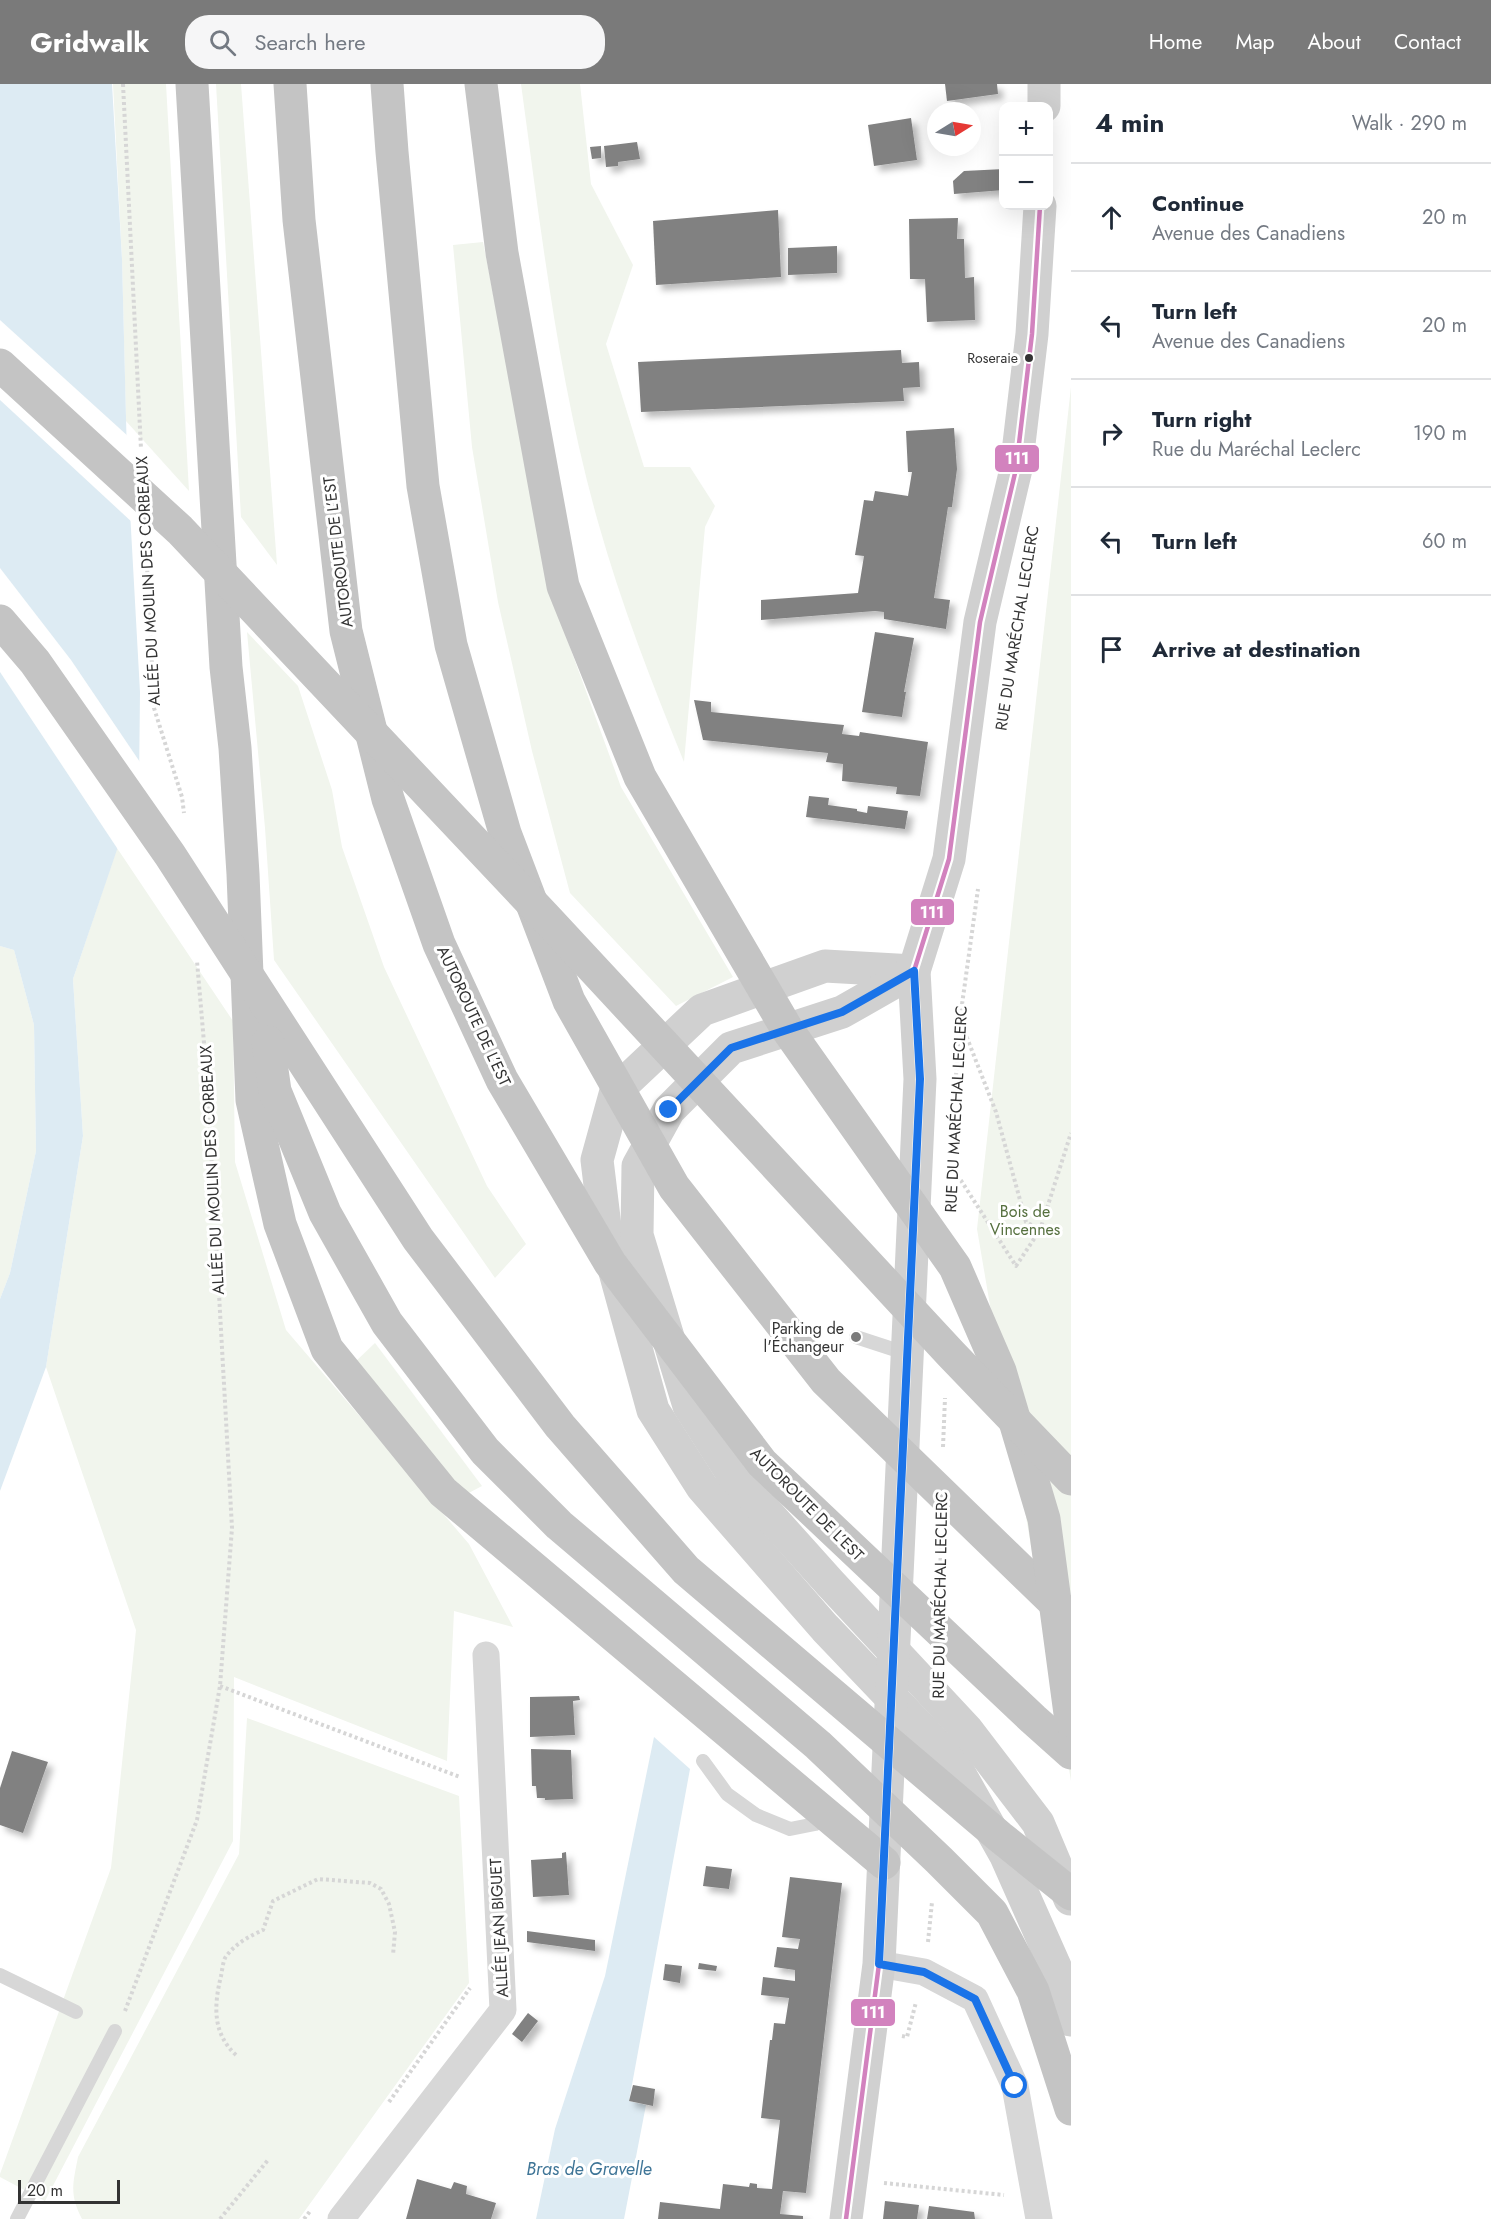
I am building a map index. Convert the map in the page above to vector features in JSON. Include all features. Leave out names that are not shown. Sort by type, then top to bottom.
[{"type":"highway","points":[[192,84],[226,667],[235,748],[243,874],[252,1100],[280,1224],[327,1349],[443,1492],[884,1863]]},
{"type":"highway","name":"AUTOROUTE DE L’EST","points":[[290,84],[299,220],[346,631],[388,799],[440,944],[502,1080],[610,1263],[762,1463],[1071,1753]]},
{"type":"highway","points":[[387,84],[423,486],[452,645],[505,833],[569,1001],[674,1188],[826,1381],[1071,1618]]},
{"type":"highway","points":[[482,84],[502,253],[563,586],[640,777],[787,1029],[955,1267],[1000,1371],[1044,1520],[1071,1721]]},
{"type":"highway","points":[[0,365],[188,538],[548,920],[951,1354],[1071,1479]]},
{"type":"highway","points":[[0,621],[35,662],[170,855],[418,1239],[560,1426],[686,1570],[1000,1837],[1071,1894]]},
{"type":"highway","points":[[243,874],[275,1091],[325,1213],[387,1323],[485,1451],[559,1525],[818,1745],[939,1860],[992,1914],[1033,1991],[1071,2109]]},
{"type":"street","points":[[1044,84],[1044,102]]},
{"type":"street","name":"RUE DU MARÉCHAL LECLERC","points":[[846,2219],[879,1964],[920,1079],[914,971],[949,859],[980,622],[1016,470],[1032,334],[1040,210]]},
{"type":"street","points":[[914,971],[825,966],[702,1010],[616,1090],[597,1160],[606,1243],[653,1410],[702,1487],[825,1628],[953,1762],[1006,1856],[1061,1980],[1071,2020]]},
{"type":"street","points":[[914,971],[842,1012],[731,1048],[669,1110],[638,1166],[638,1236],[689,1406],[733,1475],[830,1584],[967,1730],[1038,1823],[1071,1900]]},
{"type":"street","name":"ALLÉE JEAN BIGUET","points":[[341,2219],[503,2010],[486,1655]]},
{"type":"street","points":[[879,1964],[924,1972],[975,1999],[1015,2086],[1037,2208]]},
{"type":"lane","points":[[856,1337],[908,1354]]},
{"type":"lane","points":[[703,1761],[727,1794],[756,1815],[790,1829],[815,1824],[829,1817]]},
{"type":"lane","points":[[0,1975],[76,2012]]},
{"type":"lane","points":[[16,2219],[115,2031]]},
{"type":"path","name":"ALLÉE DU MOULIN DES CORBEAUX","points":[[123,84],[141,461]]},
{"type":"path","name":"ALLÉE DU MOULIN DES CORBEAUX","points":[[146,543],[154,708],[182,797],[184,821]]},
{"type":"path","name":"RUE DU MARÉCHAL LECLERC","points":[[1013,651],[1018,615]]},
{"type":"path","name":"RUE DU MARÉCHAL LECLERC","points":[[956,1086],[960,1019],[978,885]]},
{"type":"path","name":"ALLÉE DU MOULIN DES CORBEAUX","points":[[115,2031],[127,2007],[197,1820],[220,1686],[232,1528],[208,1090],[196,950]]},
{"type":"path","points":[[960,1019],[996,1112],[1026,1222],[1040,1230]]},
{"type":"path","points":[[951,1165],[1016,1266],[1040,1230],[1071,1133]]},
{"type":"path","name":"RUE DU MARÉCHAL LECLERC","points":[[951,1176],[952,1154]]},
{"type":"path","points":[[944,1448],[945,1389]]},
{"type":"path","name":"RUE DU MARÉCHAL LECLERC","points":[[940,1590],[941,1531]]},
{"type":"path","points":[[220,1686],[492,1789]]},
{"type":"path","points":[[236,2055],[228,2048],[215,2017],[218,1988],[225,1958],[245,1938],[263,1930],[273,1900],[318,1879],[370,1883],[381,1889],[389,1904],[395,1932],[393,1955]]},
{"type":"path","points":[[924,1972],[932,1897]]},
{"type":"path","points":[[384,2109],[476,1981]]},
{"type":"path","points":[[220,2219],[268,2160]]},
{"type":"path","points":[[850,2180],[1037,2208]]},
{"type":"path","points":[[304,2219],[318,2201]]},
{"type":"green space","points":[[113,84],[166,84],[189,491],[126,421],[122,259]]},
{"type":"green space","points":[[216,84],[241,84],[277,565],[241,517]]},
{"type":"green space","points":[[521,84],[580,84],[591,184],[633,265],[606,344],[644,467],[690,467],[715,506],[705,527],[684,762],[627,613],[607,553],[584,468],[561,360]]},
{"type":"green space","points":[[483,242],[537,518],[567,639],[621,787],[733,977],[676,1006],[570,893],[532,751],[498,602],[472,447],[453,245]]},
{"type":"green space","name":"Bois de Vincennes","points":[[1071,387],[1071,1781],[977,1229]]},
{"type":"green space","points":[[247,632],[298,686],[332,790],[342,847],[384,967],[487,1186],[526,1244],[495,1278],[274,960],[265,828]]},
{"type":"green space","points":[[117,848],[233,1021],[235,1162],[286,1330],[469,1544],[513,1627],[454,1611],[447,1761],[234,1677],[233,1841],[45,2201],[0,2177],[0,2174],[111,1868],[136,1630],[46,1367],[83,1136],[73,979]]},
{"type":"green space","points":[[0,946],[14,950],[34,1025],[36,1151],[10,1273],[0,1299]]},
{"type":"green space","points":[[375,1343],[482,1486],[461,1497],[353,1364]]},
{"type":"green space","points":[[247,1718],[459,1796],[469,1983],[299,2219],[82,2219],[75,2202],[73,2188],[78,2157],[239,1854]]},
{"type":"water","points":[[0,84],[112,84],[122,259],[127,457],[140,692],[139,785],[73,979],[83,1136],[46,1367],[0,1491],[0,1299],[10,1273],[36,1151],[34,1025],[14,950],[0,946]]},
{"type":"water","name":"Bras de Gravelle","points":[[654,1737],[690,1769],[629,2101],[646,2105],[624,2219],[536,2219],[555,2129],[605,1976]]},
{"type":"pier","points":[[0,320],[129,437],[134,524],[0,400]]},
{"type":"pier","points":[[0,568],[71,660],[142,765],[142,785],[119,851],[0,672]]},
{"type":"building","points":[[945,84],[997,84],[998,94],[947,101]]},
{"type":"building","points":[[911,118],[917,160],[874,166],[868,125]]},
{"type":"building","points":[[637,142],[640,159],[618,162],[618,166],[606,167],[604,146]]},
{"type":"building","points":[[601,146],[601,158],[592,159],[590,147]]},
{"type":"building","points":[[999,169],[999,190],[954,194],[953,181],[964,171]]},
{"type":"building","points":[[778,210],[781,277],[656,285],[653,221]]},
{"type":"building","points":[[958,218],[957,239],[964,239],[965,278],[974,277],[975,320],[927,322],[925,279],[910,279],[909,219]]},
{"type":"building","points":[[837,246],[837,273],[788,275],[788,248]]},
{"type":"building","points":[[901,350],[902,363],[919,362],[920,387],[903,388],[904,401],[641,412],[638,362]]},
{"type":"building","points":[[954,428],[957,469],[952,507],[948,507],[934,598],[950,600],[946,629],[884,619],[884,612],[875,611],[761,620],[761,600],[858,593],[864,556],[855,555],[864,500],[873,501],[875,491],[908,496],[912,472],[908,472],[906,431]]},
{"type":"building","points":[[875,632],[914,638],[902,717],[862,712]]},
{"type":"building","points":[[694,700],[711,702],[711,712],[844,725],[842,734],[859,736],[860,732],[928,742],[920,796],[896,794],[897,787],[842,781],[843,764],[826,762],[828,753],[703,740]]},
{"type":"building","points":[[809,796],[829,798],[828,805],[857,809],[857,811],[867,813],[868,806],[908,811],[905,829],[806,817]]},
{"type":"building","points":[[579,1696],[580,1700],[573,1701],[575,1735],[530,1737],[530,1697]]},
{"type":"building","points":[[531,1749],[571,1750],[573,1799],[537,1798],[536,1786],[532,1786]]},
{"type":"building","points":[[12,1751],[48,1762],[23,1833],[0,1825],[0,1788]]},
{"type":"building","points":[[566,1852],[569,1895],[533,1897],[531,1860],[562,1858],[562,1853]]},
{"type":"building","points":[[706,1866],[732,1869],[729,1889],[703,1886]]},
{"type":"building","points":[[790,1877],[842,1883],[806,2193],[783,2191],[780,2214],[803,2216],[803,2219],[658,2219],[660,2202],[720,2209],[723,2184],[749,2187],[750,2183],[757,2184],[757,2188],[772,2189],[780,2120],[761,2118],[770,2040],[772,2040],[774,2023],[785,2024],[789,1998],[761,1995],[763,1977],[795,1981],[795,1970],[774,1967],[777,1947],[798,1949],[800,1939],[782,1937]]},
{"type":"building","points":[[527,1931],[595,1940],[595,1951],[527,1942]]},
{"type":"building","points":[[699,1963],[717,1966],[716,1971],[698,1969]]},
{"type":"building","points":[[665,1964],[682,1966],[680,1983],[663,1980]]},
{"type":"building","points":[[528,2013],[538,2021],[522,2042],[512,2034]]},
{"type":"building","points":[[633,2085],[655,2089],[653,2106],[629,2101]]},
{"type":"building","points":[[417,2179],[451,2189],[454,2182],[467,2186],[466,2194],[496,2203],[491,2219],[406,2219]]},
{"type":"building","points":[[885,2201],[919,2205],[917,2219],[883,2219]]},
{"type":"building","points":[[929,2206],[974,2212],[975,2219],[927,2219]]},
{"type":"transit line","name":"111","points":[[846,2219],[879,1964],[920,1079],[914,971],[949,859],[980,622],[1016,469],[1032,334],[1040,210]]},
{"type":"place","name":"Roseraie","points":[[1029,358]]},
{"type":"place","name":"Parking de l'Échangeur","points":[[856,1337]]},
{"type":"route","points":[[669,1110],[731,1048],[842,1012],[914,971],[920,1079],[879,1964],[924,1972],[975,1999],[1015,2086]]}]
